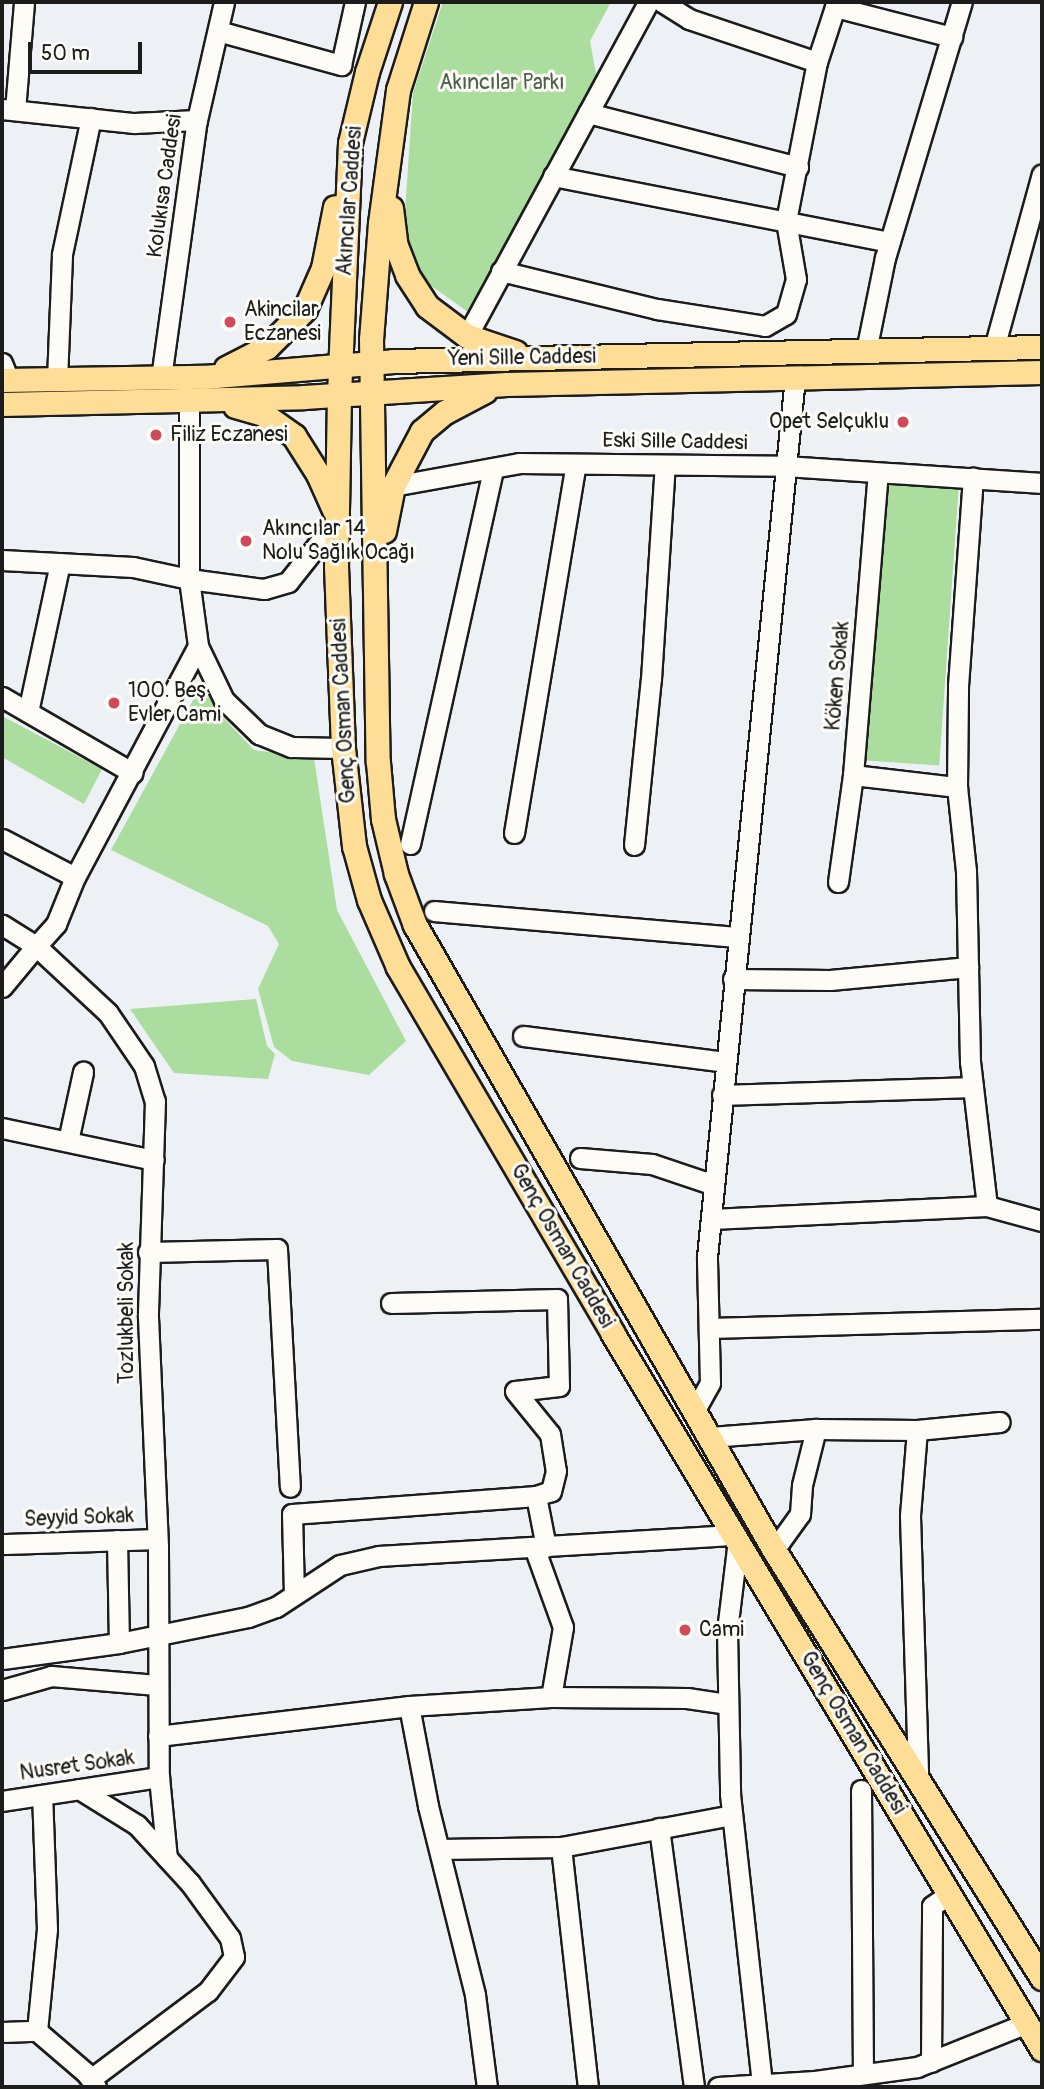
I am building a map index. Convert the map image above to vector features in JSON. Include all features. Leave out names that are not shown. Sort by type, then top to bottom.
[{"type":"main road","name":"Akıncılar Caddesi","points":[[340,364],[350,143],[367,72],[390,2]]},
{"type":"main road","name":"Akıncılar Caddesi","points":[[370,362],[387,168],[398,90],[426,2]]},
{"type":"main road","points":[[204,377],[267,347],[305,309],[323,268],[340,171],[350,143]]},
{"type":"main road","points":[[387,168],[395,243],[407,275],[427,306],[467,336],[531,357]]},
{"type":"main road","name":"Yeni Sille Caddesi","points":[[4,374],[57,380],[204,377],[370,362],[1042,347]]},
{"type":"main road","name":"Genç Osman Caddesi","points":[[370,362],[383,819],[410,912],[774,1550],[918,1776],[1042,1978]]},
{"type":"main road","name":"Genç Osman Caddesi","points":[[340,364],[338,519],[343,748],[354,846],[369,901],[398,967],[1042,2049]]},
{"type":"main road","name":"Yeni Sille Caddesi","points":[[2,404],[339,396],[507,384],[1042,372]]},
{"type":"main road","points":[[376,564],[393,486],[422,431],[471,396],[507,384]]},
{"type":"main road","points":[[216,400],[263,414],[294,436],[318,474],[338,519]]},
{"type":"street","points":[[24,2],[9,109],[134,123],[197,120]]},
{"type":"street","name":"Kolukısa Caddesi","points":[[162,378],[197,120],[224,2]]},
{"type":"street","points":[[218,31],[341,65],[355,2]]},
{"type":"street","points":[[467,336],[648,2]]},
{"type":"street","points":[[662,2],[689,19],[817,62]]},
{"type":"street","points":[[866,351],[890,242],[962,2]]},
{"type":"street","points":[[501,271],[719,322],[765,326],[786,314],[796,279],[786,221],[817,62],[835,7],[952,37]]},
{"type":"street","points":[[588,113],[798,167]]},
{"type":"street","points":[[57,380],[62,254],[91,118]]},
{"type":"street","points":[[994,348],[1042,174]]},
{"type":"street","points":[[553,176],[890,242]]},
{"type":"street","points":[[695,1410],[710,1383],[711,1219],[736,937],[795,377]]},
{"type":"street","points":[[189,400],[189,579],[198,646],[223,699],[259,734],[291,747],[343,748]]},
{"type":"street","name":"Eski Sille Caddesi","points":[[393,486],[519,463],[785,466],[1042,483]]},
{"type":"street","points":[[514,833],[576,464]]},
{"type":"street","points":[[634,845],[651,679],[665,465]]},
{"type":"street","points":[[410,844],[493,469]]},
{"type":"street","name":"Köken Sokak","points":[[838,882],[853,775],[878,474]]},
{"type":"street","points":[[973,478],[958,686],[957,787],[966,871],[973,1087],[987,1206]]},
{"type":"street","points":[[2,560],[133,567],[189,579],[264,589],[288,582],[338,519]]},
{"type":"street","points":[[28,712],[60,563]]},
{"type":"street","points":[[2,987],[56,924],[75,877],[133,773],[198,646]]},
{"type":"street","points":[[2,697],[133,773]]},
{"type":"street","points":[[853,775],[957,787]]},
{"type":"street","points":[[2,839],[75,877]]},
{"type":"street","points":[[434,911],[736,937]]},
{"type":"street","name":"Tozlukbeli Sokak","points":[[2,925],[36,946],[108,1013],[144,1066],[155,1101],[148,1252],[157,1539],[159,1777],[167,1858]]},
{"type":"street","points":[[733,979],[830,981],[968,967]]},
{"type":"street","points":[[523,1036],[725,1062]]},
{"type":"street","points":[[68,1141],[83,1072]]},
{"type":"street","points":[[722,1096],[973,1087]]},
{"type":"street","points":[[2,1128],[154,1160]]},
{"type":"street","points":[[580,1158],[652,1164],[714,1185]]},
{"type":"street","points":[[711,1219],[987,1206],[1042,1221]]},
{"type":"street","points":[[148,1252],[276,1249],[290,1488]]},
{"type":"street","points":[[294,1595],[292,1514],[536,1496],[551,1491],[556,1471],[550,1434],[515,1391],[559,1386],[557,1299],[391,1303]]},
{"type":"street","points":[[710,1328],[1042,1319]]},
{"type":"street","points":[[710,1437],[816,1429],[917,1430],[1000,1422]]},
{"type":"street","points":[[774,1550],[800,1514],[802,1485],[816,1429]]},
{"type":"street","points":[[917,1430],[910,1516],[918,1776]]},
{"type":"street","points":[[536,1496],[540,1547],[564,1627],[551,1697]]},
{"type":"street","points":[[2,1659],[119,1643],[248,1617],[294,1595],[340,1564],[379,1556],[736,1537],[727,1631],[732,1815],[762,2082]]},
{"type":"street","name":"Seyyid Sokak","points":[[2,1544],[157,1539]]},
{"type":"street","points":[[117,1540],[119,1643]]},
{"type":"street","points":[[2,1690],[51,1676],[157,1685]]},
{"type":"street","points":[[158,1735],[409,1706],[551,1697],[687,1698],[727,1704]]},
{"type":"street","points":[[409,1706],[475,1995],[487,2087]]},
{"type":"street","name":"Nusret Sokak","points":[[2,1801],[159,1777]]},
{"type":"street","points":[[2,2032],[37,2031],[93,2083],[208,1991],[234,1957],[230,1938],[167,1858],[137,1825],[79,1789]]},
{"type":"street","points":[[861,1790],[863,2074]]},
{"type":"street","points":[[37,2031],[47,1929],[42,1795]]},
{"type":"street","points":[[440,1849],[561,1847],[732,1815]]},
{"type":"street","points":[[659,1828],[694,2087]]},
{"type":"street","points":[[561,1847],[588,2087]]},
{"type":"street","points":[[931,2062],[932,1906],[949,1894]]},
{"type":"street","points":[[718,2087],[762,2082],[815,2084],[931,2062],[1027,2023]]},
{"type":"green space","name":"Akıncılar Parkı","points":[[443,2],[611,2],[590,41],[597,79],[468,312],[426,282],[409,250],[405,212],[413,93]]},
{"type":"green space","points":[[883,480],[959,485],[939,766],[863,760]]},
{"type":"green space","points":[[203,682],[218,712],[254,750],[314,758],[337,910],[406,1041],[369,1075],[292,1061],[274,1047],[258,989],[279,944],[268,926],[111,850]]},
{"type":"green space","points":[[4,717],[102,769],[84,804],[2,757]]},
{"type":"green space","points":[[256,999],[267,1046],[275,1054],[268,1079],[174,1073],[130,1009]]},
{"type":"place","name":"Akincilar Eczanesi","points":[[230,322]]},
{"type":"place","name":"Opet Selçuklu","points":[[903,422]]},
{"type":"place","name":"Filiz Eczanesi","points":[[156,435]]},
{"type":"place","name":"Akıncılar 14 Nolu Sağlık Ocağı","points":[[246,541]]},
{"type":"place","name":"100. Beş Evler Cami","points":[[114,703]]},
{"type":"place","name":"Cami","points":[[685,1630]]}]
